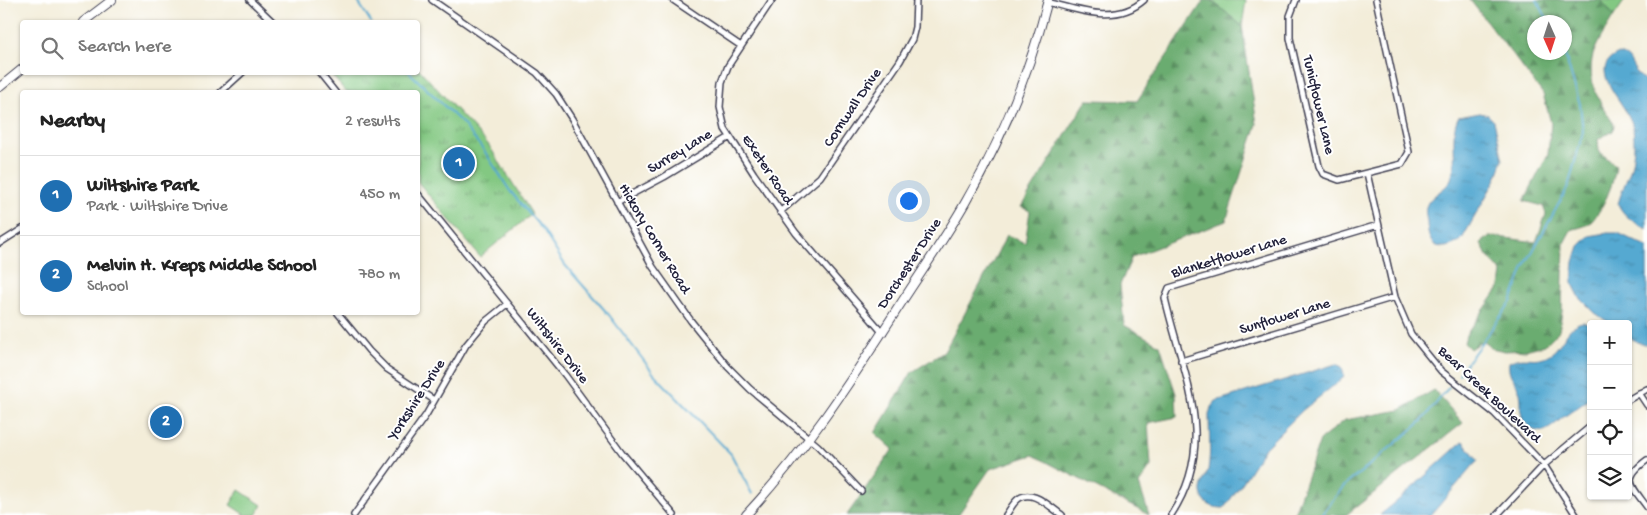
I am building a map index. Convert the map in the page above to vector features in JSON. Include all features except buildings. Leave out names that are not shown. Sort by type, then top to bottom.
[{"type":"street","points":[[86,20],[112,0]]},
{"type":"street","points":[[250,0],[271,20]]},
{"type":"street","name":"Hickory Corner Road","points":[[432,0],[527,66],[548,85],[562,102],[572,119],[636,238],[671,295],[728,367],[765,402],[811,439],[861,491]]},
{"type":"street","points":[[673,0],[741,46]]},
{"type":"street","name":"Exeter Road","points":[[772,0],[728,66],[722,82],[720,95],[722,119],[730,137],[780,212],[883,333]]},
{"type":"street","name":"Cornwall Drive","points":[[780,212],[820,177],[900,61],[909,45],[915,27],[916,0]]},
{"type":"street","points":[[1048,1],[1086,12],[1105,14],[1124,11],[1144,0]]},
{"type":"street","name":"Tunicflower Lane","points":[[1296,0],[1290,16],[1290,38],[1319,166],[1323,174],[1339,180],[1402,164],[1409,152],[1376,0]]},
{"type":"street","name":"Dorchester Drive","points":[[746,515],[777,482],[811,439],[883,333],[964,205],[990,157],[1022,81],[1048,1]]},
{"type":"street","points":[[0,87],[20,71]]},
{"type":"street","points":[[224,90],[240,75]]},
{"type":"street","points":[[321,75],[333,90]]},
{"type":"street","name":"Surrey Lane","points":[[617,202],[664,177],[730,137]]},
{"type":"street","name":"Bear Creek Boulevard","points":[[1367,173],[1395,297],[1411,334],[1436,365],[1494,413],[1544,464],[1576,515]]},
{"type":"street","name":"Wiltshire Drive","points":[[420,196],[565,375],[623,454],[674,515]]},
{"type":"street","name":"Blanketflower Lane","points":[[1171,515],[1190,476],[1195,448],[1194,413],[1188,379],[1181,361],[1165,298],[1169,288],[1378,225]]},
{"type":"street","points":[[0,243],[20,230]]},
{"type":"street","name":"Sunflower Lane","points":[[1181,361],[1395,297]]},
{"type":"street","name":"Yorkshire Drive","points":[[354,515],[426,415],[466,345],[486,322],[507,304]]},
{"type":"street","points":[[340,315],[369,351],[387,369],[434,400]]},
{"type":"street","points":[[1632,397],[1647,389]]},
{"type":"street","points":[[1639,393],[1647,405]]},
{"type":"street","points":[[1497,515],[1544,464],[1587,429]]},
{"type":"street","points":[[1647,460],[1633,472],[1631,482],[1647,507]]},
{"type":"street","points":[[1006,515],[1016,500],[1028,496],[1035,496],[1062,515]]},
{"type":"green space","points":[[1204,0],[1211,0],[1242,26],[1257,124],[1226,221],[1132,257],[1120,285],[1124,325],[1160,345],[1176,394],[1177,417],[1148,423],[1151,466],[1139,484],[1149,515],[1033,455],[990,469],[958,515],[847,515],[893,449],[875,433],[912,372],[944,352],[1007,235],[1025,243],[1030,211],[1021,207],[1087,100],[1137,101]]},
{"type":"green space","points":[[1211,0],[1246,0],[1242,26]]},
{"type":"green space","points":[[1470,0],[1601,0],[1614,16],[1593,55],[1591,74],[1599,100],[1614,124],[1613,131],[1598,139],[1599,151],[1616,166],[1610,188],[1595,218],[1590,223],[1571,230],[1564,243],[1562,312],[1559,331],[1545,345],[1525,350],[1505,351],[1491,348],[1482,341],[1470,349],[1464,343],[1466,335],[1500,287],[1502,272],[1487,256],[1481,243],[1490,236],[1536,242],[1546,214],[1543,206],[1524,201],[1548,154],[1551,123],[1543,94]]},
{"type":"green space","points":[[1601,0],[1625,0],[1614,16]]},
{"type":"green space","points":[[420,70],[488,144],[532,214],[480,257],[420,184],[420,90],[344,90],[332,75],[420,75]]},
{"type":"green space","points":[[1434,390],[1463,423],[1346,515],[1291,515],[1295,511],[1320,440],[1345,420],[1400,410]]},
{"type":"green space","points":[[239,490],[262,505],[256,515],[245,515],[230,505]]},
{"type":"water","points":[[1619,54],[1628,58],[1638,74],[1647,82],[1647,229],[1626,216],[1618,204],[1630,171],[1634,144],[1633,128],[1630,119],[1606,78],[1605,69],[1609,61]]},
{"type":"water","points":[[1480,113],[1488,115],[1494,121],[1503,160],[1496,179],[1462,239],[1451,246],[1438,246],[1429,237],[1426,207],[1431,199],[1446,187],[1451,179],[1454,164],[1454,132],[1458,117]]},
{"type":"water","points":[[1618,233],[1647,247],[1647,345],[1632,339],[1632,320],[1605,320],[1580,298],[1572,282],[1574,262],[1579,246],[1589,236]]},
{"type":"water","points":[[1583,322],[1587,324],[1587,401],[1550,428],[1541,431],[1532,429],[1522,417],[1520,393],[1509,371],[1509,362],[1520,358],[1545,357],[1578,324]]},
{"type":"water","points":[[1336,364],[1342,367],[1344,376],[1342,379],[1303,410],[1264,449],[1224,508],[1208,504],[1203,499],[1201,489],[1209,463],[1209,415],[1211,407],[1216,401]]},
{"type":"water","points":[[1463,441],[1478,460],[1431,515],[1380,515],[1402,497]]},
{"type":"waterway","points":[[357,0],[370,20]]},
{"type":"waterway","points":[[1537,0],[1545,15]]},
{"type":"waterway","points":[[1459,374],[1511,302],[1524,267],[1568,187],[1583,132],[1580,104],[1566,60]]},
{"type":"waterway","points":[[412,75],[463,124],[485,152],[510,191],[543,230],[565,265],[609,315],[654,374],[731,454],[752,494]]},
{"type":"waterway","points":[[1321,515],[1343,487],[1422,421],[1449,387]]},
{"type":"place","name":"Wiltshire Park","points":[[459,163]]},
{"type":"place","name":"Melvin H. Kreps Middle School","points":[[166,422]]}]
